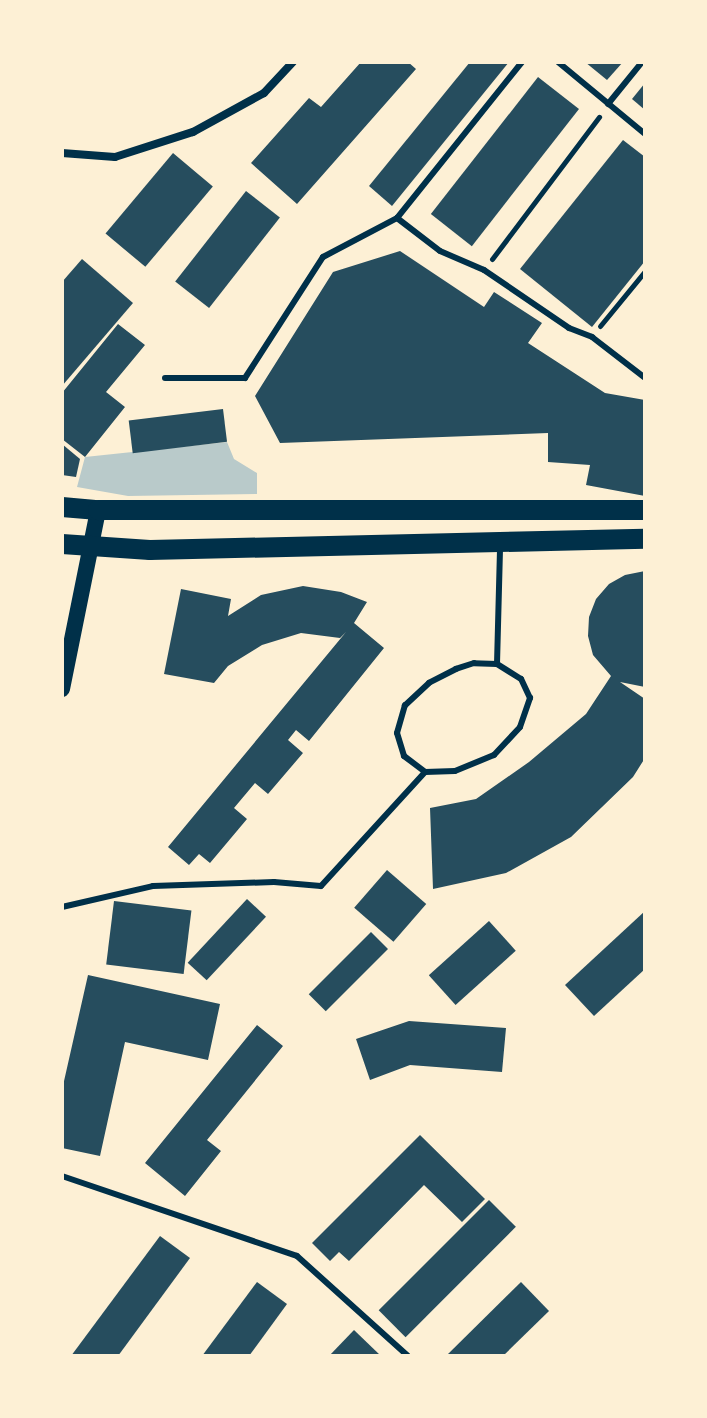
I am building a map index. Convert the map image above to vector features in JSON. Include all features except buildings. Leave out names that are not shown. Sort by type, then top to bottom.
[{"type":"main road","points":[[62,507],[98,510],[645,510]]},
{"type":"main road","points":[[62,689],[98,510]]},
{"type":"main road","points":[[62,544],[150,550],[645,539]]},
{"type":"street","points":[[62,153],[115,157],[193,132],[264,93],[293,62]]},
{"type":"lane","points":[[165,378],[245,378],[323,257],[397,218],[522,62]]},
{"type":"lane","points":[[558,62],[645,134]]},
{"type":"lane","points":[[608,104],[642,62]]},
{"type":"lane","points":[[397,218],[440,251],[484,270],[569,328],[592,337],[645,378]]},
{"type":"lane","points":[[497,664],[500,542]]},
{"type":"lane","points":[[474,663],[497,664],[521,679],[530,698],[520,727],[494,755],[455,771],[425,772],[404,756],[397,733],[405,705],[429,683],[456,669],[474,663]]},
{"type":"lane","points":[[62,907],[153,886],[261,882],[321,886],[425,772]]},
{"type":"lane","points":[[62,1176],[297,1256],[408,1356]]},
{"type":"path","points":[[484,270],[608,104]]},
{"type":"path","points":[[592,337],[645,271]]},
{"type":"shaded area","points":[[227,442],[234,459],[257,473],[257,494],[128,496],[77,487],[85,457]]}]
